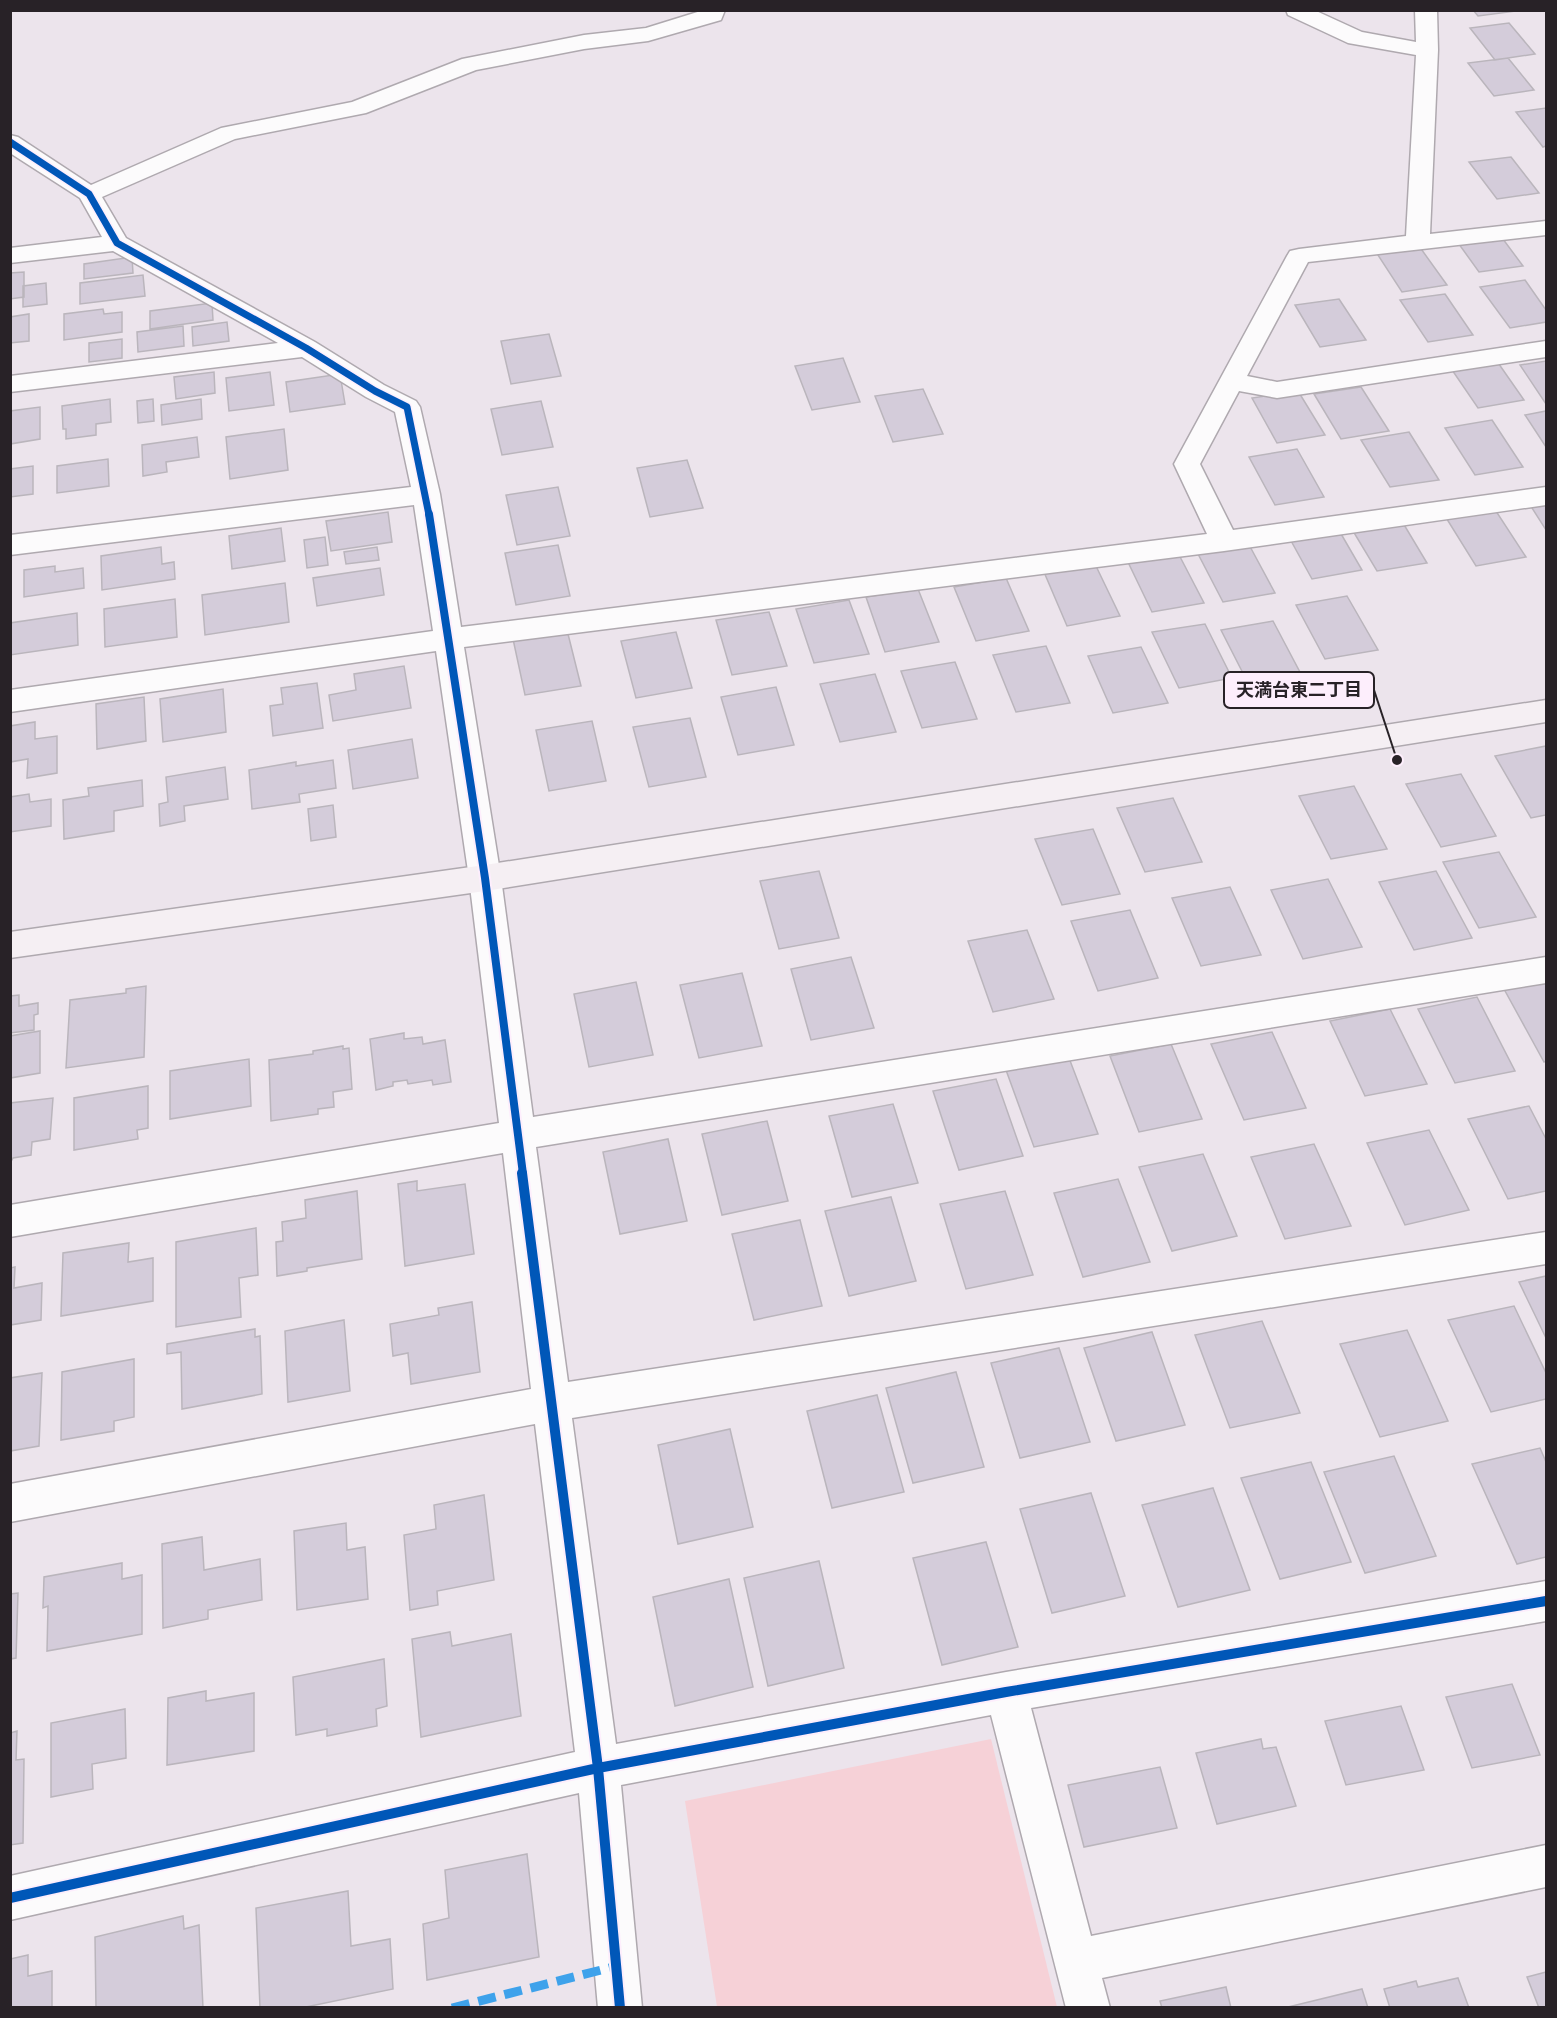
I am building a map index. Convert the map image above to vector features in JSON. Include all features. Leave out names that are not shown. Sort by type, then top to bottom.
[{"type":"street","points":[[88,194],[229,133],[358,108],[470,64],[584,42],[648,34],[713,15],[715,10]]},
{"type":"street","points":[[1296,10],[1356,38],[1427,50]]},
{"type":"street","points":[[1418,242],[1427,50],[1426,10]]},
{"type":"street","points":[[10,142],[88,194],[117,243],[306,348],[375,391],[407,407],[426,494],[485,878],[598,1767],[621,2007]]},
{"type":"street","points":[[1224,541],[1187,464],[1299,256],[1546,228]]},
{"type":"street","points":[[10,256],[117,243]]},
{"type":"street","points":[[10,384],[306,348]]},
{"type":"street","points":[[1231,381],[1277,390],[1546,349]]},
{"type":"street","points":[[10,544],[426,494]]},
{"type":"street","points":[[10,701],[448,639],[1224,541],[1546,496]]},
{"type":"street","points":[[10,945],[485,878],[1546,711]]},
{"type":"street","points":[[10,1221],[517,1135],[1546,970]]},
{"type":"street","points":[[10,1503],[551,1403],[1546,1248]]},
{"type":"street","points":[[10,1898],[598,1767],[1006,1692],[1546,1601]]},
{"type":"street","points":[[1006,1692],[1088,2007]]},
{"type":"street","points":[[1076,1961],[1546,1866]]},
{"type":"shaded area","points":[[991,1739],[1057,2007],[717,2007],[685,1801]]},
{"type":"building","points":[[1473,10],[1515,10],[1516,11],[1478,16]]},
{"type":"building","points":[[1509,23],[1535,54],[1495,60],[1470,28]]},
{"type":"building","points":[[1508,58],[1534,90],[1494,96],[1468,63]]},
{"type":"building","points":[[1546,108],[1546,146],[1543,147],[1516,112]]},
{"type":"building","points":[[1511,157],[1539,193],[1497,199],[1469,162]]},
{"type":"building","points":[[1494,227],[1523,266],[1479,272],[1451,233]]},
{"type":"building","points":[[1419,246],[1447,285],[1402,292],[1376,252]]},
{"type":"building","points":[[132,257],[133,273],[84,279],[84,264]]},
{"type":"building","points":[[24,272],[24,297],[10,299],[10,273]]},
{"type":"building","points":[[143,275],[145,296],[80,304],[80,283]]},
{"type":"building","points":[[1525,280],[1546,310],[1546,322],[1510,328],[1480,287]]},
{"type":"building","points":[[46,283],[47,304],[23,307],[23,286]]},
{"type":"building","points":[[1445,294],[1473,335],[1428,342],[1400,300]]},
{"type":"building","points":[[1339,299],[1366,340],[1320,347],[1295,305]]},
{"type":"building","points":[[212,303],[213,320],[150,329],[150,311]]},
{"type":"building","points":[[103,309],[104,314],[122,312],[122,332],[64,340],[64,314]]},
{"type":"building","points":[[29,314],[29,341],[10,343],[10,317]]},
{"type":"building","points":[[227,322],[229,341],[193,346],[192,327]]},
{"type":"building","points":[[183,326],[184,346],[138,352],[137,332]]},
{"type":"building","points":[[549,334],[561,376],[511,384],[501,341]]},
{"type":"building","points":[[122,339],[122,358],[89,362],[89,343]]},
{"type":"building","points":[[1494,357],[1524,400],[1478,408],[1448,364]]},
{"type":"building","points":[[843,358],[860,402],[812,410],[795,366]]},
{"type":"building","points":[[1546,361],[1546,404],[1520,365]]},
{"type":"building","points":[[214,372],[215,393],[176,399],[174,377]]},
{"type":"building","points":[[270,372],[274,405],[229,411],[226,378]]},
{"type":"building","points":[[340,374],[345,404],[290,412],[286,382]]},
{"type":"building","points":[[1361,387],[1389,431],[1341,439],[1314,394]]},
{"type":"building","points":[[923,389],[943,434],[893,442],[875,396]]},
{"type":"building","points":[[1298,391],[1325,435],[1277,443],[1252,398]]},
{"type":"building","points":[[110,399],[111,422],[96,424],[96,435],[66,439],[62,406]]},
{"type":"building","points":[[153,399],[154,421],[138,423],[137,401]]},
{"type":"building","points":[[201,399],[202,419],[162,425],[161,405]]},
{"type":"building","points":[[541,401],[553,447],[502,455],[491,409]]},
{"type":"building","points":[[40,407],[40,439],[10,444],[10,411]]},
{"type":"building","points":[[1546,411],[1546,447],[1525,415]]},
{"type":"building","points":[[1492,420],[1523,467],[1475,475],[1445,428]]},
{"type":"building","points":[[284,429],[288,470],[230,479],[226,437]]},
{"type":"building","points":[[1409,432],[1439,480],[1390,487],[1361,440]]},
{"type":"building","points":[[197,437],[199,457],[166,462],[167,472],[143,476],[142,445]]},
{"type":"building","points":[[1297,449],[1324,497],[1275,505],[1249,457]]},
{"type":"building","points":[[108,459],[109,486],[57,493],[57,466]]},
{"type":"building","points":[[687,460],[703,508],[650,517],[637,468]]},
{"type":"building","points":[[33,466],[33,494],[10,497],[10,469]]},
{"type":"building","points":[[558,487],[570,536],[517,545],[506,495]]},
{"type":"building","points":[[1546,493],[1546,530],[1525,497]]},
{"type":"building","points":[[1494,508],[1526,557],[1476,566],[1445,516]]},
{"type":"building","points":[[388,512],[392,542],[331,551],[326,521]]},
{"type":"building","points":[[1397,513],[1427,563],[1377,571],[1347,521]]},
{"type":"building","points":[[1333,520],[1362,570],[1312,579],[1284,528]]},
{"type":"building","points":[[281,528],[285,561],[232,569],[229,536]]},
{"type":"building","points":[[325,537],[328,565],[307,568],[304,540]]},
{"type":"building","points":[[1247,541],[1275,593],[1223,602],[1196,550]]},
{"type":"building","points":[[558,545],[570,596],[516,605],[505,553]]},
{"type":"building","points":[[161,547],[162,564],[174,562],[175,579],[102,590],[101,556]]},
{"type":"building","points":[[377,547],[379,560],[346,564],[344,552]]},
{"type":"building","points":[[1177,551],[1204,603],[1152,612],[1127,560]]},
{"type":"building","points":[[1095,564],[1120,616],[1067,626],[1044,572]]},
{"type":"building","points":[[55,566],[55,572],[83,568],[84,588],[24,597],[24,570]]},
{"type":"building","points":[[380,568],[384,595],[317,606],[313,578]]},
{"type":"building","points":[[1006,578],[1029,631],[976,641],[954,587]]},
{"type":"building","points":[[285,583],[289,622],[205,635],[202,595]]},
{"type":"building","points":[[918,589],[939,642],[885,652],[866,597]]},
{"type":"building","points":[[1347,596],[1378,650],[1325,659],[1296,605]]},
{"type":"building","points":[[175,599],[177,637],[105,647],[104,609]]},
{"type":"building","points":[[849,600],[869,654],[814,663],[796,609]]},
{"type":"building","points":[[769,612],[787,666],[732,675],[716,620]]},
{"type":"building","points":[[77,613],[78,645],[10,655],[10,623]]},
{"type":"building","points":[[1273,621],[1302,676],[1249,685],[1221,630]]},
{"type":"building","points":[[1205,624],[1232,678],[1179,688],[1152,632]]},
{"type":"building","points":[[567,630],[581,686],[525,695],[513,639]]},
{"type":"building","points":[[676,632],[692,688],[636,698],[621,641]]},
{"type":"building","points":[[1046,646],[1070,703],[1016,712],[993,655]]},
{"type":"building","points":[[1141,647],[1168,703],[1113,713],[1088,656]]},
{"type":"building","points":[[955,662],[977,719],[922,728],[901,671]]},
{"type":"building","points":[[404,666],[411,708],[333,721],[329,695],[356,690],[354,674]]},
{"type":"building","points":[[875,674],[896,732],[840,742],[820,684]]},
{"type":"building","points":[[317,683],[323,728],[273,736],[270,706],[283,704],[281,688]]},
{"type":"building","points":[[776,687],[794,745],[738,755],[721,697]]},
{"type":"building","points":[[223,689],[226,732],[163,742],[160,699]]},
{"type":"building","points":[[144,697],[146,741],[97,749],[96,704]]},
{"type":"building","points":[[690,718],[706,777],[649,787],[633,727]]},
{"type":"building","points":[[592,721],[606,781],[549,791],[536,730]]},
{"type":"building","points":[[35,722],[35,739],[57,736],[57,773],[27,778],[28,759],[10,762],[10,726]]},
{"type":"building","points":[[412,739],[418,778],[353,789],[348,750]]},
{"type":"building","points":[[1546,746],[1546,815],[1531,818],[1495,756]]},
{"type":"building","points":[[333,760],[336,788],[299,794],[300,802],[252,809],[249,770],[296,762],[296,766]]},
{"type":"building","points":[[225,767],[228,799],[184,806],[185,821],[160,826],[159,804],[168,802],[166,777]]},
{"type":"building","points":[[1461,774],[1496,836],[1441,847],[1406,784]]},
{"type":"building","points":[[142,780],[143,806],[114,811],[114,831],[64,839],[63,800],[89,796],[88,788]]},
{"type":"building","points":[[1354,786],[1387,849],[1331,859],[1299,796]]},
{"type":"building","points":[[29,794],[30,802],[51,799],[51,826],[10,832],[10,797]]},
{"type":"building","points":[[1173,798],[1202,862],[1145,872],[1117,808]]},
{"type":"building","points":[[333,805],[336,837],[311,841],[308,809]]},
{"type":"building","points":[[1093,829],[1120,894],[1062,905],[1035,839]]},
{"type":"building","points":[[1499,852],[1536,917],[1479,928],[1443,862]]},
{"type":"building","points":[[819,871],[839,938],[779,949],[760,881]]},
{"type":"building","points":[[1436,871],[1472,938],[1414,950],[1379,882]]},
{"type":"building","points":[[1328,879],[1362,947],[1303,959],[1271,890]]},
{"type":"building","points":[[1230,887],[1261,955],[1201,966],[1172,898]]},
{"type":"building","points":[[1130,910],[1158,978],[1098,991],[1071,921]]},
{"type":"building","points":[[1027,930],[1054,999],[993,1012],[968,941]]},
{"type":"building","points":[[851,957],[874,1028],[811,1040],[791,969]]},
{"type":"building","points":[[742,973],[762,1046],[699,1058],[680,985]]},
{"type":"building","points":[[1546,980],[1546,1061],[1544,1062],[1504,989]]},
{"type":"building","points":[[636,982],[653,1055],[589,1067],[574,994]]},
{"type":"building","points":[[146,986],[144,1057],[66,1068],[70,1000],[126,993],[126,989]]},
{"type":"building","points":[[19,995],[19,1006],[38,1003],[38,1014],[34,1015],[34,1030],[10,1033],[10,996]]},
{"type":"building","points":[[1477,997],[1515,1071],[1455,1083],[1418,1009]]},
{"type":"building","points":[[1390,1009],[1427,1084],[1365,1096],[1330,1021]]},
{"type":"building","points":[[40,1031],[40,1073],[10,1078],[10,1036]]},
{"type":"building","points":[[1272,1032],[1306,1108],[1244,1120],[1211,1044]]},
{"type":"building","points":[[404,1033],[404,1039],[422,1037],[423,1044],[445,1040],[451,1082],[433,1085],[432,1080],[408,1084],[407,1080],[393,1082],[393,1086],[376,1090],[370,1039]]},
{"type":"building","points":[[1171,1044],[1202,1119],[1139,1132],[1110,1056]]},
{"type":"building","points":[[343,1046],[343,1049],[349,1048],[352,1089],[333,1092],[334,1107],[318,1109],[318,1114],[271,1121],[269,1060],[313,1054],[313,1051]]},
{"type":"building","points":[[1069,1058],[1098,1134],[1034,1147],[1006,1070]]},
{"type":"building","points":[[249,1059],[251,1106],[170,1119],[170,1071]]},
{"type":"building","points":[[996,1079],[1023,1156],[959,1170],[933,1091]]},
{"type":"building","points":[[148,1086],[148,1128],[137,1130],[138,1139],[74,1150],[74,1098]]},
{"type":"building","points":[[53,1098],[50,1139],[32,1142],[31,1155],[13,1158],[10,1163],[10,1103]]},
{"type":"building","points":[[893,1104],[918,1183],[852,1197],[829,1116]]},
{"type":"building","points":[[1529,1106],[1546,1139],[1546,1191],[1508,1199],[1468,1119]]},
{"type":"building","points":[[767,1121],[788,1201],[722,1215],[702,1134]]},
{"type":"building","points":[[1429,1130],[1469,1210],[1405,1225],[1367,1143]]},
{"type":"building","points":[[668,1139],[687,1221],[620,1234],[603,1152]]},
{"type":"building","points":[[1314,1144],[1351,1226],[1285,1239],[1251,1157]]},
{"type":"building","points":[[1203,1154],[1237,1236],[1172,1251],[1139,1167]]},
{"type":"building","points":[[1118,1179],[1150,1262],[1083,1277],[1054,1193]]},
{"type":"building","points":[[417,1181],[417,1191],[465,1184],[474,1254],[405,1266],[398,1184]]},
{"type":"building","points":[[357,1191],[362,1259],[307,1268],[307,1271],[277,1276],[276,1242],[283,1241],[282,1222],[306,1218],[305,1200]]},
{"type":"building","points":[[1005,1191],[1033,1275],[966,1289],[940,1204]]},
{"type":"building","points":[[891,1197],[916,1281],[849,1296],[825,1211]]},
{"type":"building","points":[[800,1220],[822,1306],[754,1320],[732,1234]]},
{"type":"building","points":[[256,1228],[258,1275],[239,1278],[241,1317],[176,1327],[176,1242]]},
{"type":"building","points":[[129,1243],[128,1262],[153,1258],[153,1301],[61,1316],[63,1253]]},
{"type":"building","points":[[15,1267],[14,1288],[42,1283],[41,1320],[10,1325],[10,1268]]},
{"type":"building","points":[[1546,1276],[1546,1338],[1519,1282]]},
{"type":"building","points":[[472,1302],[480,1372],[411,1384],[408,1353],[393,1356],[390,1324],[439,1315],[438,1308]]},
{"type":"building","points":[[1514,1306],[1546,1373],[1546,1399],[1491,1412],[1448,1320]]},
{"type":"building","points":[[344,1320],[350,1391],[288,1402],[285,1331]]},
{"type":"building","points":[[1262,1321],[1300,1413],[1230,1428],[1195,1335]]},
{"type":"building","points":[[255,1329],[255,1337],[260,1336],[262,1394],[182,1409],[181,1352],[167,1354],[167,1344]]},
{"type":"building","points":[[1407,1330],[1448,1421],[1380,1437],[1340,1344]]},
{"type":"building","points":[[1152,1332],[1185,1425],[1116,1441],[1084,1348]]},
{"type":"building","points":[[1059,1348],[1090,1442],[1020,1458],[991,1363]]},
{"type":"building","points":[[134,1359],[134,1417],[114,1421],[114,1431],[61,1440],[62,1372]]},
{"type":"building","points":[[956,1372],[984,1467],[913,1483],[886,1388]]},
{"type":"building","points":[[42,1373],[39,1446],[10,1451],[10,1378]]},
{"type":"building","points":[[877,1395],[904,1492],[832,1508],[807,1411]]},
{"type":"building","points":[[730,1429],[753,1527],[678,1544],[658,1445]]},
{"type":"building","points":[[1540,1448],[1546,1462],[1546,1557],[1517,1564],[1472,1464]]},
{"type":"building","points":[[1394,1456],[1436,1556],[1365,1573],[1324,1472]]},
{"type":"building","points":[[1311,1462],[1351,1562],[1280,1579],[1241,1478]]},
{"type":"building","points":[[1213,1488],[1250,1590],[1178,1607],[1142,1505]]},
{"type":"building","points":[[1091,1493],[1125,1596],[1052,1613],[1020,1509]]},
{"type":"building","points":[[484,1495],[494,1580],[437,1591],[438,1605],[410,1610],[404,1535],[436,1529],[434,1505]]},
{"type":"building","points":[[346,1523],[347,1550],[365,1547],[368,1599],[297,1610],[294,1531]]},
{"type":"building","points":[[202,1537],[204,1570],[260,1559],[262,1600],[208,1610],[208,1619],[163,1628],[162,1544]]},
{"type":"building","points":[[986,1542],[1018,1647],[942,1665],[913,1558]]},
{"type":"building","points":[[819,1561],[844,1668],[768,1686],[744,1578]]},
{"type":"building","points":[[122,1563],[122,1579],[142,1575],[142,1634],[47,1651],[48,1606],[43,1608],[44,1577]]},
{"type":"building","points":[[729,1579],[753,1687],[675,1706],[653,1597]]},
{"type":"building","points":[[18,1593],[16,1658],[10,1659],[10,1594]]},
{"type":"building","points":[[450,1632],[452,1646],[511,1634],[521,1716],[421,1737],[412,1639]]},
{"type":"building","points":[[384,1659],[387,1706],[376,1709],[377,1726],[327,1736],[327,1729],[296,1735],[293,1677]]},
{"type":"building","points":[[1512,1684],[1540,1755],[1472,1768],[1446,1697]]},
{"type":"building","points":[[206,1691],[206,1701],[254,1693],[254,1751],[167,1765],[168,1698]]},
{"type":"building","points":[[1401,1706],[1424,1770],[1346,1785],[1325,1721]]},
{"type":"building","points":[[125,1709],[126,1758],[92,1764],[93,1789],[51,1797],[51,1723]]},
{"type":"building","points":[[17,1731],[16,1760],[24,1759],[23,1843],[10,1845],[10,1733]]},
{"type":"building","points":[[1261,1739],[1263,1749],[1276,1747],[1296,1806],[1217,1824],[1196,1753]]},
{"type":"building","points":[[1160,1767],[1177,1828],[1084,1847],[1068,1785]]},
{"type":"building","points":[[527,1854],[539,1957],[427,1980],[423,1924],[449,1918],[445,1870]]},
{"type":"building","points":[[348,1891],[351,1946],[390,1939],[393,1989],[301,2008],[260,2008],[256,1908]]},
{"type":"building","points":[[183,1916],[184,1929],[199,1925],[203,2008],[96,2008],[95,1937]]},
{"type":"building","points":[[28,1955],[28,1976],[52,1971],[52,2008],[10,2008],[10,1959]]},
{"type":"building","points":[[1546,1972],[1546,2008],[1539,2008],[1527,1977]]},
{"type":"building","points":[[1458,1978],[1469,2008],[1390,2008],[1384,1989],[1416,1981],[1418,1987]]},
{"type":"building","points":[[1226,1987],[1231,2008],[1162,2008],[1160,2001]]},
{"type":"building","points":[[1362,1989],[1368,2008],[1284,2008]]},
{"type":"marked path","points":[[452,2008],[617,1966]]},
{"type":"cycle path","points":[[10,142],[89,194],[117,243],[306,348],[375,391],[407,407],[426,494],[485,878],[598,1768],[620,2008]]},
{"type":"cycle path","points":[[10,1898],[598,1768],[1006,1692],[1546,1601]]},
{"type":"place","name":"天満台東二丁目","points":[[1397,760]]}]
